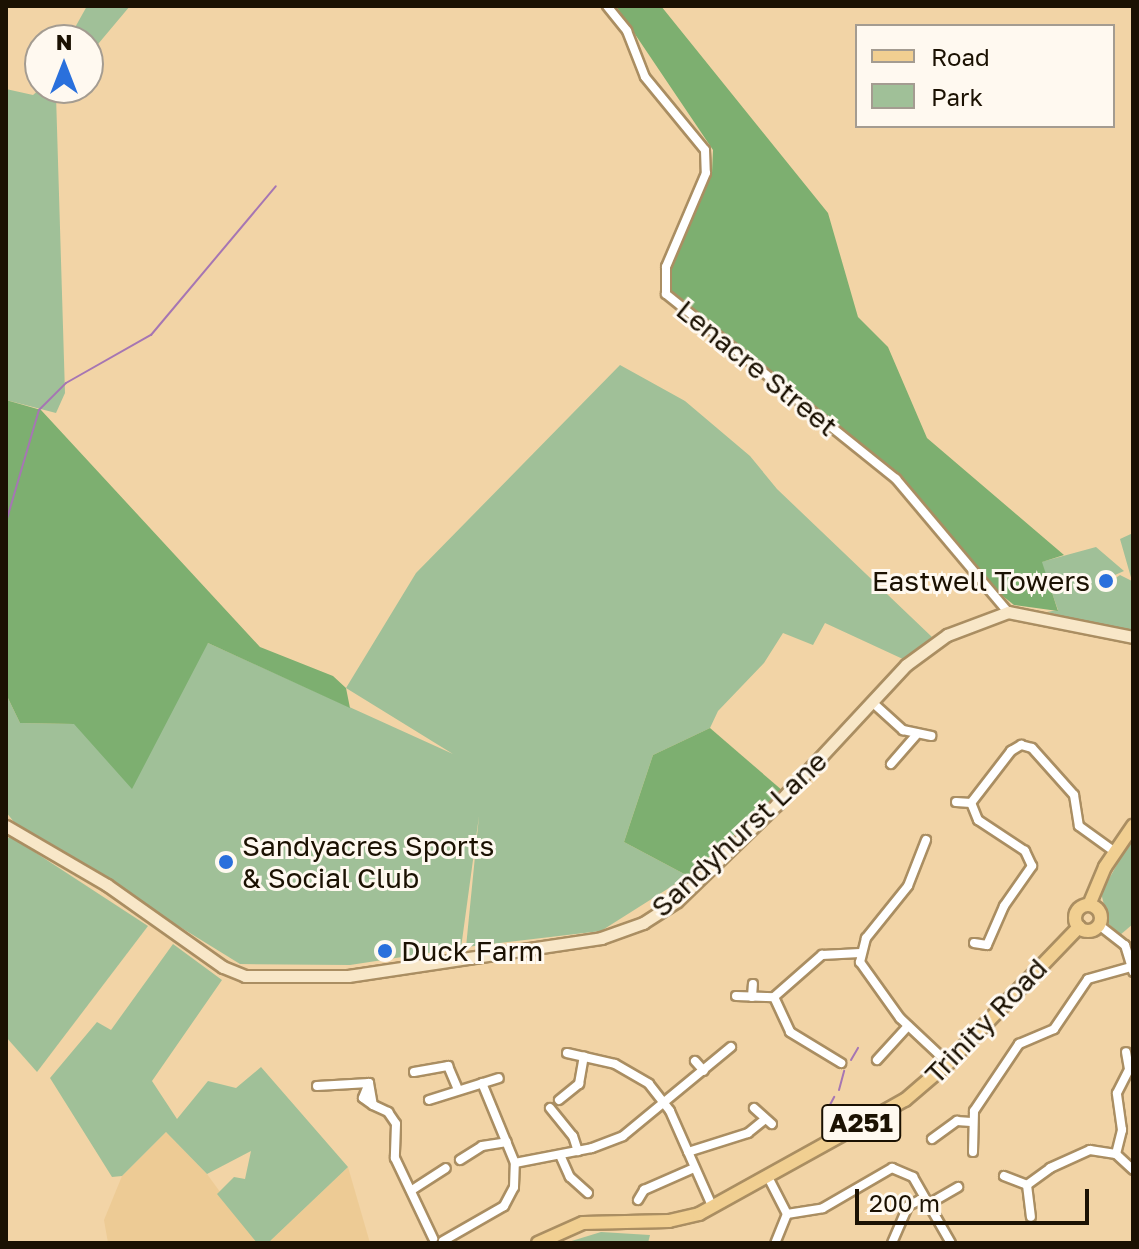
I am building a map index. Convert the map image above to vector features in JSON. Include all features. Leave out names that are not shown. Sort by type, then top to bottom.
[{"type":"main road","name":"Trinity Road","points":[[538,1243],[583,1223],[669,1221],[713,1208],[905,1100],[948,1063],[1079,927],[1076,913],[1089,905],[1115,852],[1133,826]]},
{"type":"main road","points":[[1079,927],[1090,931],[1099,925],[1100,912],[1089,905]]},
{"type":"street","name":"Lenacre Street","points":[[607,6],[627,31],[645,77],[705,150],[706,173],[666,267],[666,294],[896,479],[1008,612]]},
{"type":"street","name":"Sandyhurst Lane","points":[[6,826],[107,885],[235,974],[302,978],[367,973],[601,938],[643,923],[705,874],[933,643],[973,622],[1008,612],[1133,637]]},
{"type":"street","points":[[872,702],[916,735],[931,736]]},
{"type":"street","points":[[891,764],[916,735]]},
{"type":"street","points":[[971,803],[1011,751],[1026,746],[1074,795],[1083,832],[1115,852]]},
{"type":"street","points":[[956,802],[971,803]]},
{"type":"street","points":[[971,803],[978,820],[1025,851],[1032,866],[1004,906],[987,945],[974,943]]},
{"type":"street","points":[[926,840],[918,852],[898,904],[870,933],[860,953],[864,974],[908,1026],[948,1063]]},
{"type":"street","points":[[907,848],[918,852]]},
{"type":"street","points":[[973,1152],[971,1122],[1019,1044],[1054,1029],[1088,979],[1132,970],[1124,943],[1099,925]]},
{"type":"street","points":[[818,944],[822,955]]},
{"type":"street","points":[[736,996],[774,997],[822,955],[860,953]]},
{"type":"street","points":[[752,997],[753,984]]},
{"type":"street","points":[[774,997],[790,1032],[841,1063]]},
{"type":"street","points":[[877,1060],[908,1026]]},
{"type":"street","points":[[515,1163],[578,1151],[623,1136],[731,1047]]},
{"type":"street","points":[[1116,1154],[1122,1130],[1117,1093],[1131,1070],[1126,1052]]},
{"type":"street","points":[[567,1053],[636,1074],[665,1103],[713,1208]]},
{"type":"street","points":[[559,1100],[579,1084],[584,1056]]},
{"type":"street","points":[[695,1061],[704,1071]]},
{"type":"street","points":[[414,1072],[450,1066],[458,1090]]},
{"type":"street","points":[[429,1100],[499,1078]]},
{"type":"street","points":[[317,1086],[369,1083],[373,1105],[388,1112],[396,1124],[395,1158],[437,1241],[504,1206],[514,1187],[515,1163],[482,1083]]},
{"type":"street","points":[[550,1108],[573,1136],[578,1151]]},
{"type":"street","points":[[688,1152],[748,1133],[768,1121],[754,1108]]},
{"type":"street","points":[[932,1139],[957,1121],[971,1122]]},
{"type":"street","points":[[460,1160],[482,1146],[507,1142]]},
{"type":"street","points":[[1027,1185],[1050,1168],[1090,1150],[1116,1154],[1133,1170]]},
{"type":"street","points":[[560,1155],[570,1177],[588,1193]]},
{"type":"street","points":[[412,1190],[446,1168]]},
{"type":"street","points":[[638,1200],[644,1190],[694,1168]]},
{"type":"street","points":[[787,1214],[823,1208],[892,1168],[913,1177],[951,1243]]},
{"type":"street","points":[[1004,1176],[1027,1185]]},
{"type":"street","points":[[768,1177],[787,1214],[779,1242]]},
{"type":"street","points":[[1027,1185],[1031,1217]]},
{"type":"street","points":[[892,1243],[908,1206],[926,1202],[958,1187]]},
{"type":"street","points":[[891,1217],[901,1221]]},
{"type":"shaded area","points":[[166,1132],[207,1174],[257,1243],[108,1243],[104,1220],[122,1176]]},
{"type":"shaded area","points":[[348,1167],[370,1243],[268,1243]]},
{"type":"green space","points":[[87,6],[130,6],[104,37],[104,24],[77,24]]},
{"type":"green space","points":[[616,6],[661,6],[828,213],[858,317],[888,347],[927,438],[1064,555],[1042,562],[1058,611],[1014,605],[974,573],[897,477],[681,304],[665,283],[712,173],[713,150]]},
{"type":"green space","points":[[6,89],[24,93],[24,104],[56,104],[65,393],[56,413],[6,400]]},
{"type":"green space","points":[[620,365],[685,401],[750,456],[777,489],[932,637],[905,660],[825,623],[813,645],[783,633],[764,663],[718,711],[710,728],[653,755],[624,842],[688,876],[601,931],[466,947],[479,816],[461,948],[350,965],[240,964],[18,827],[6,812],[6,694],[20,723],[74,724],[208,643],[453,754],[346,688],[416,573]]},
{"type":"green space","points":[[6,400],[41,410],[260,647],[333,676],[346,688],[350,708],[208,643],[132,789],[74,724],[20,723],[6,694]]},
{"type":"green space","points":[[1133,533],[1133,633],[1047,612],[1058,610],[1041,562],[1096,547],[1124,571],[1099,582],[1104,586],[1120,575],[1132,581],[1120,539]]},
{"type":"green space","points":[[710,728],[783,791],[688,876],[624,842],[653,755]]},
{"type":"green space","points":[[10,836],[148,926],[37,1072],[6,1037],[6,841]]},
{"type":"green space","points":[[1133,836],[1133,924],[1120,935],[1109,924],[1101,893]]},
{"type":"green space","points":[[173,944],[222,980],[152,1081],[177,1119],[208,1081],[236,1088],[261,1067],[348,1167],[268,1243],[257,1243],[217,1194],[234,1177],[245,1179],[251,1151],[207,1174],[166,1132],[122,1176],[112,1177],[50,1078],[97,1022],[111,1030]]},
{"type":"green space","points":[[601,1232],[650,1235],[648,1243],[565,1243]]},
{"type":"waterway","points":[[6,522],[39,410],[66,383],[151,335],[276,186]]},
{"type":"waterway","points":[[851,1060],[858,1048]]},
{"type":"waterway","points":[[839,1090],[844,1071]]},
{"type":"waterway","points":[[823,1118],[834,1097]]},
{"type":"place","name":"Eastwell Towers","points":[[1106,581]]},
{"type":"place","name":"Sandyacres Sports & Social Club","points":[[226,862]]},
{"type":"place","name":"Duck Farm","points":[[385,951]]}]
